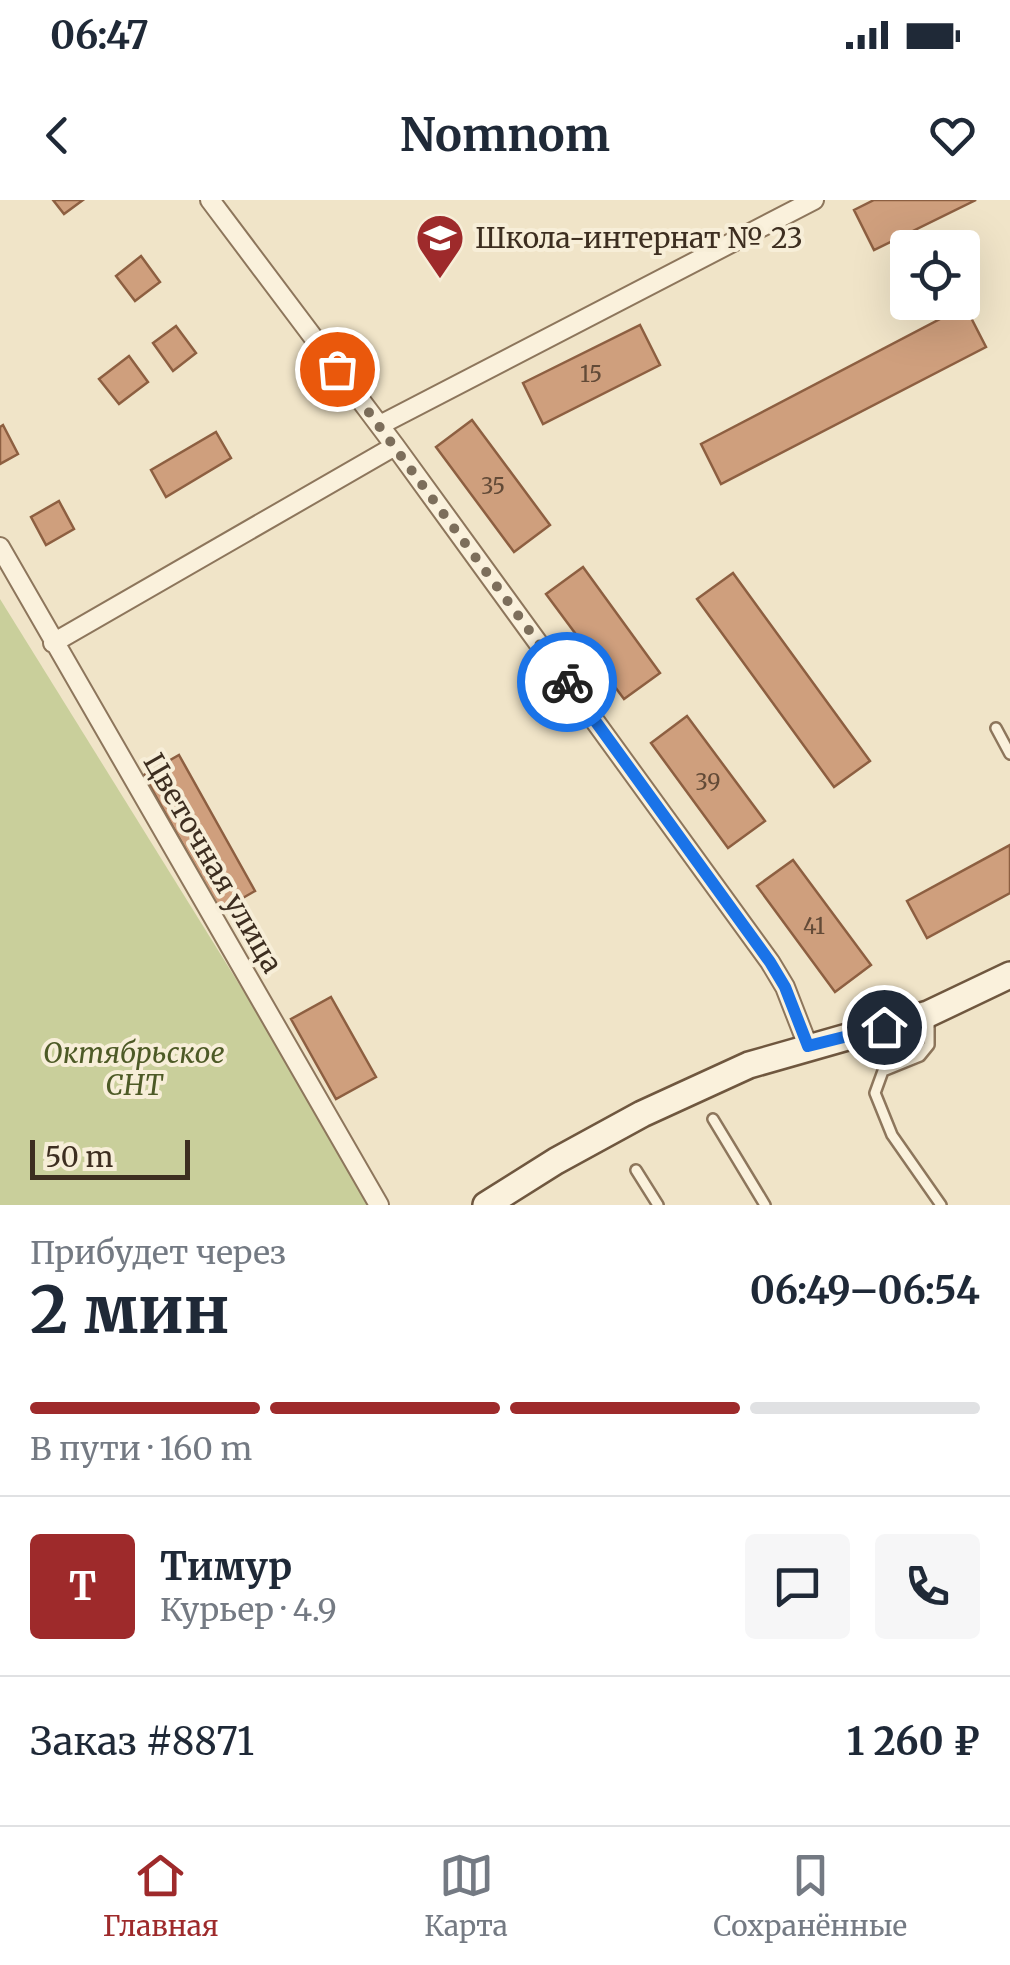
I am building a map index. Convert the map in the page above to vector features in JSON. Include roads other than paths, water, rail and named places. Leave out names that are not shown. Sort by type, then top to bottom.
[{"type":"street","points":[[210,200],[380,425],[770,962],[785,987],[808,1046]]},
{"type":"street","points":[[380,425],[814,200]]},
{"type":"street","points":[[54,642],[395,446]]},
{"type":"street","name":"Цветочная улица","points":[[0,547],[379,1205]]},
{"type":"street","points":[[486,1205],[642,1114],[749,1065],[928,1014],[1010,975]]},
{"type":"lane","points":[[996,728],[1010,754]]},
{"type":"lane","points":[[928,1014],[929,1045],[920,1056],[883,1071],[875,1093],[892,1135],[941,1205]]},
{"type":"lane","points":[[713,1120],[766,1205]]},
{"type":"lane","points":[[636,1170],[658,1205]]},
{"type":"place","name":"Школа-интернат № 23","points":[[440,280]]},
{"type":"park label","name":"Октябрьское СНТ","points":[[134,1069]]}]
